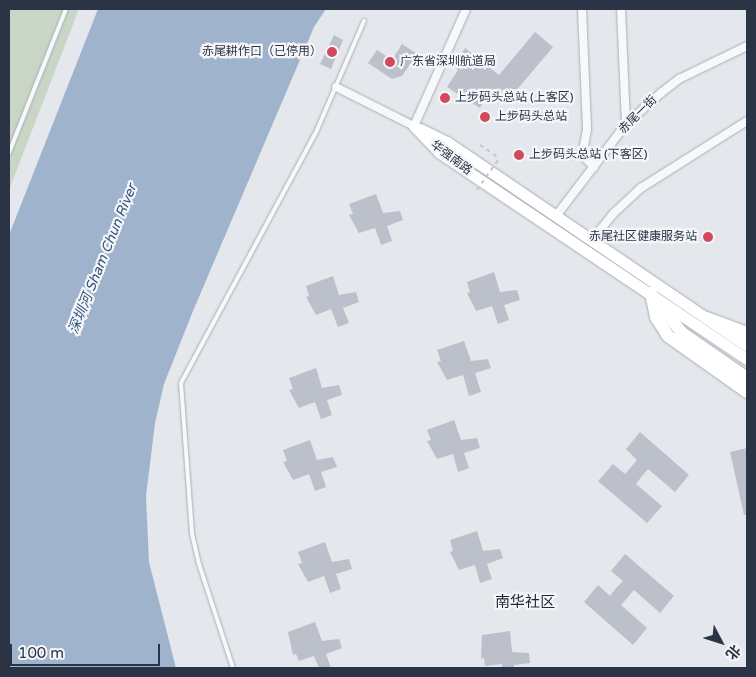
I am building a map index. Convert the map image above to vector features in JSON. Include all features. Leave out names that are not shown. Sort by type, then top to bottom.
[{"type":"main road","name":"华强南路","points":[[414,126],[447,142],[747,346]]},
{"type":"main road","name":"华强南路","points":[[414,126],[440,153],[747,359]]},
{"type":"main road","points":[[651,293],[682,333],[747,378]]},
{"type":"main road","points":[[651,293],[656,317],[668,336],[747,392]]},
{"type":"main road","points":[[707,318],[747,332]]},
{"type":"street","points":[[336,87],[414,126],[466,9]]},
{"type":"street","points":[[582,9],[587,130],[582,155],[594,166]]},
{"type":"street","points":[[621,9],[626,124]]},
{"type":"street","name":"赤尾一街","points":[[556,216],[626,124],[679,79],[747,46]]},
{"type":"street","points":[[592,240],[614,213],[641,188],[747,121]]},
{"type":"lane","points":[[9,153],[66,9]]},
{"type":"lane","points":[[232,668],[199,564],[192,533],[181,383],[336,87],[364,21]]},
{"type":"path","points":[[477,190],[499,158],[480,145]]},
{"type":"green space","points":[[9,9],[79,9],[9,190]]},
{"type":"water","name":"深圳河 Sham Chun River","points":[[98,9],[326,9],[314,27],[193,311],[164,384],[155,423],[146,496],[149,562],[176,668],[9,668],[9,235]]},
{"type":"building","points":[[535,32],[553,47],[510,98],[501,90],[496,95],[490,91],[480,108],[447,87],[458,70],[454,66],[465,48],[499,75]]},
{"type":"building","name":"赤尾耕作口（已停用）","points":[[334,35],[343,40],[331,69],[320,64]]},
{"type":"building","name":"广东省深圳航道局","points":[[402,44],[417,54],[402,76],[392,79],[368,63],[377,50],[392,60]]},
{"type":"building","points":[[376,194],[383,213],[400,211],[403,220],[387,226],[392,241],[381,245],[375,228],[359,233],[349,215],[353,214],[349,204]]},
{"type":"building","points":[[494,272],[500,292],[517,290],[520,300],[504,305],[509,320],[498,324],[492,306],[476,311],[467,293],[470,292],[467,282]]},
{"type":"building","points":[[333,276],[339,295],[356,292],[359,302],[343,308],[349,323],[338,327],[331,309],[316,315],[306,297],[309,296],[306,286]]},
{"type":"building","points":[[464,341],[471,361],[488,359],[491,368],[475,373],[481,392],[469,396],[463,375],[447,380],[437,362],[441,361],[437,350]]},
{"type":"building","points":[[316,368],[322,388],[339,385],[342,395],[327,400],[332,415],[321,419],[315,402],[299,408],[289,390],[293,389],[289,378]]},
{"type":"building","points":[[454,420],[461,440],[477,438],[480,448],[464,453],[469,468],[458,472],[453,454],[437,459],[427,441],[431,440],[427,430]]},
{"type":"building","points":[[640,432],[689,475],[675,492],[648,469],[636,484],[662,506],[647,523],[598,481],[613,464],[625,474],[637,460],[626,449]]},
{"type":"building","points":[[310,440],[317,460],[333,457],[337,467],[321,472],[326,487],[315,491],[309,474],[293,480],[283,462],[287,461],[283,450]]},
{"type":"building","points":[[747,448],[747,515],[744,515],[730,452]]},
{"type":"building","points":[[477,531],[483,551],[500,549],[503,558],[487,564],[492,579],[480,583],[475,565],[459,570],[450,552],[453,551],[450,540]]},
{"type":"building","points":[[325,542],[332,562],[349,559],[352,569],[336,574],[341,589],[330,593],[324,576],[308,582],[298,564],[302,563],[298,552]]},
{"type":"building","points":[[625,554],[674,596],[660,613],[634,590],[621,605],[647,628],[633,645],[584,602],[598,585],[610,596],[623,581],[611,571]]},
{"type":"building","points":[[315,622],[322,641],[339,639],[342,648],[326,654],[331,668],[319,668],[314,656],[299,661],[296,654],[293,655],[288,632]]},
{"type":"building","points":[[510,631],[512,652],[529,653],[530,663],[514,665],[514,668],[502,668],[502,664],[485,666],[484,658],[481,659],[482,635]]},
{"type":"place","name":"赤尾耕作口（已停用）","points":[[332,52]]},
{"type":"place","name":"广东省深圳航道局","points":[[390,62]]},
{"type":"place","name":"上步码头总站 (上客区)","points":[[445,98]]},
{"type":"place","name":"上步码头总站","points":[[485,117]]},
{"type":"place","name":"上步码头总站 (下客区)","points":[[519,155]]},
{"type":"place","name":"赤尾社区健康服务站","points":[[708,237]]},
{"type":"district","name":"南华社区","points":[[525,603]]}]
